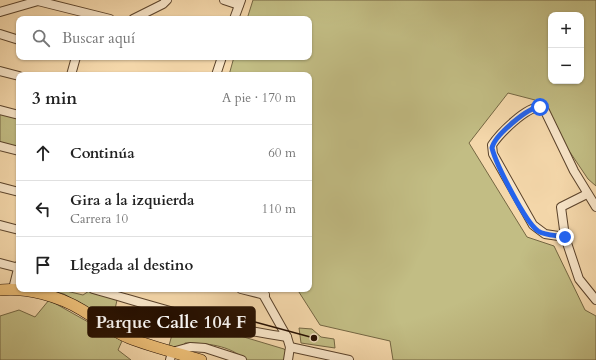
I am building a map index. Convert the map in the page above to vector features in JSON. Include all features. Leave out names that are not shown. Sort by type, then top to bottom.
[{"type":"main road","points":[[0,290],[16,289]]},
{"type":"main road","points":[[32,292],[42,294],[80,309],[122,335],[171,356],[201,360]]},
{"type":"street","points":[[139,16],[163,4],[167,0]]},
{"type":"street","points":[[224,0],[240,2],[235,16]]},
{"type":"street","points":[[0,12],[38,1],[88,16]]},
{"type":"street","points":[[0,34],[16,39]]},
{"type":"street","points":[[71,72],[75,60]]},
{"type":"street","points":[[217,72],[221,60]]},
{"type":"street","points":[[0,71],[16,75]]},
{"type":"street","points":[[565,237],[545,234],[533,225],[493,154],[492,148],[494,142],[514,121],[531,109],[540,107],[544,109],[587,194],[596,207]]},
{"type":"street","points":[[0,110],[16,114]]},
{"type":"street","points":[[0,146],[16,150]]},
{"type":"street","points":[[0,187],[16,191]]},
{"type":"street","points":[[587,194],[561,207],[565,237],[579,279],[596,300]]},
{"type":"street","points":[[0,225],[16,229]]},
{"type":"street","points":[[0,262],[16,266]]},
{"type":"street","points":[[13,288],[16,278]]},
{"type":"street","points":[[104,292],[168,310],[267,334],[287,337]]},
{"type":"street","points":[[262,292],[287,337],[290,347],[288,360]]},
{"type":"street","points":[[171,356],[190,347],[205,348],[242,360]]},
{"type":"street","points":[[290,347],[348,360]]},
{"type":"shaded area","points":[[253,0],[596,0],[596,186],[588,179],[535,100],[508,93],[469,143],[527,237],[554,246],[585,310],[596,316],[596,360],[393,360],[390,341],[320,325],[299,292],[312,292],[312,72],[230,72],[233,60],[312,60],[312,16],[248,16]]},
{"type":"shaded area","points":[[0,110],[16,114],[16,153],[0,149]]},
{"type":"shaded area","points":[[56,292],[70,292],[83,295],[88,292],[92,292],[117,300],[112,323],[64,294]]},
{"type":"shaded area","points":[[49,300],[122,341],[118,350],[131,360],[0,360],[0,316],[19,310],[35,317]]},
{"type":"shaded area","points":[[177,317],[284,349],[287,352],[286,360],[245,360],[239,355],[225,348],[201,344],[185,343],[182,347],[168,349]]},
{"type":"shaded area","points":[[299,328],[312,329],[321,337],[334,339],[335,348],[301,343]]},
{"type":"place","name":"Parque Calle 104 F","points":[[314,338]]},
{"type":"route","points":[[540,107],[531,109],[514,121],[492,145],[493,154],[528,220],[539,231],[545,234],[565,237]]}]
